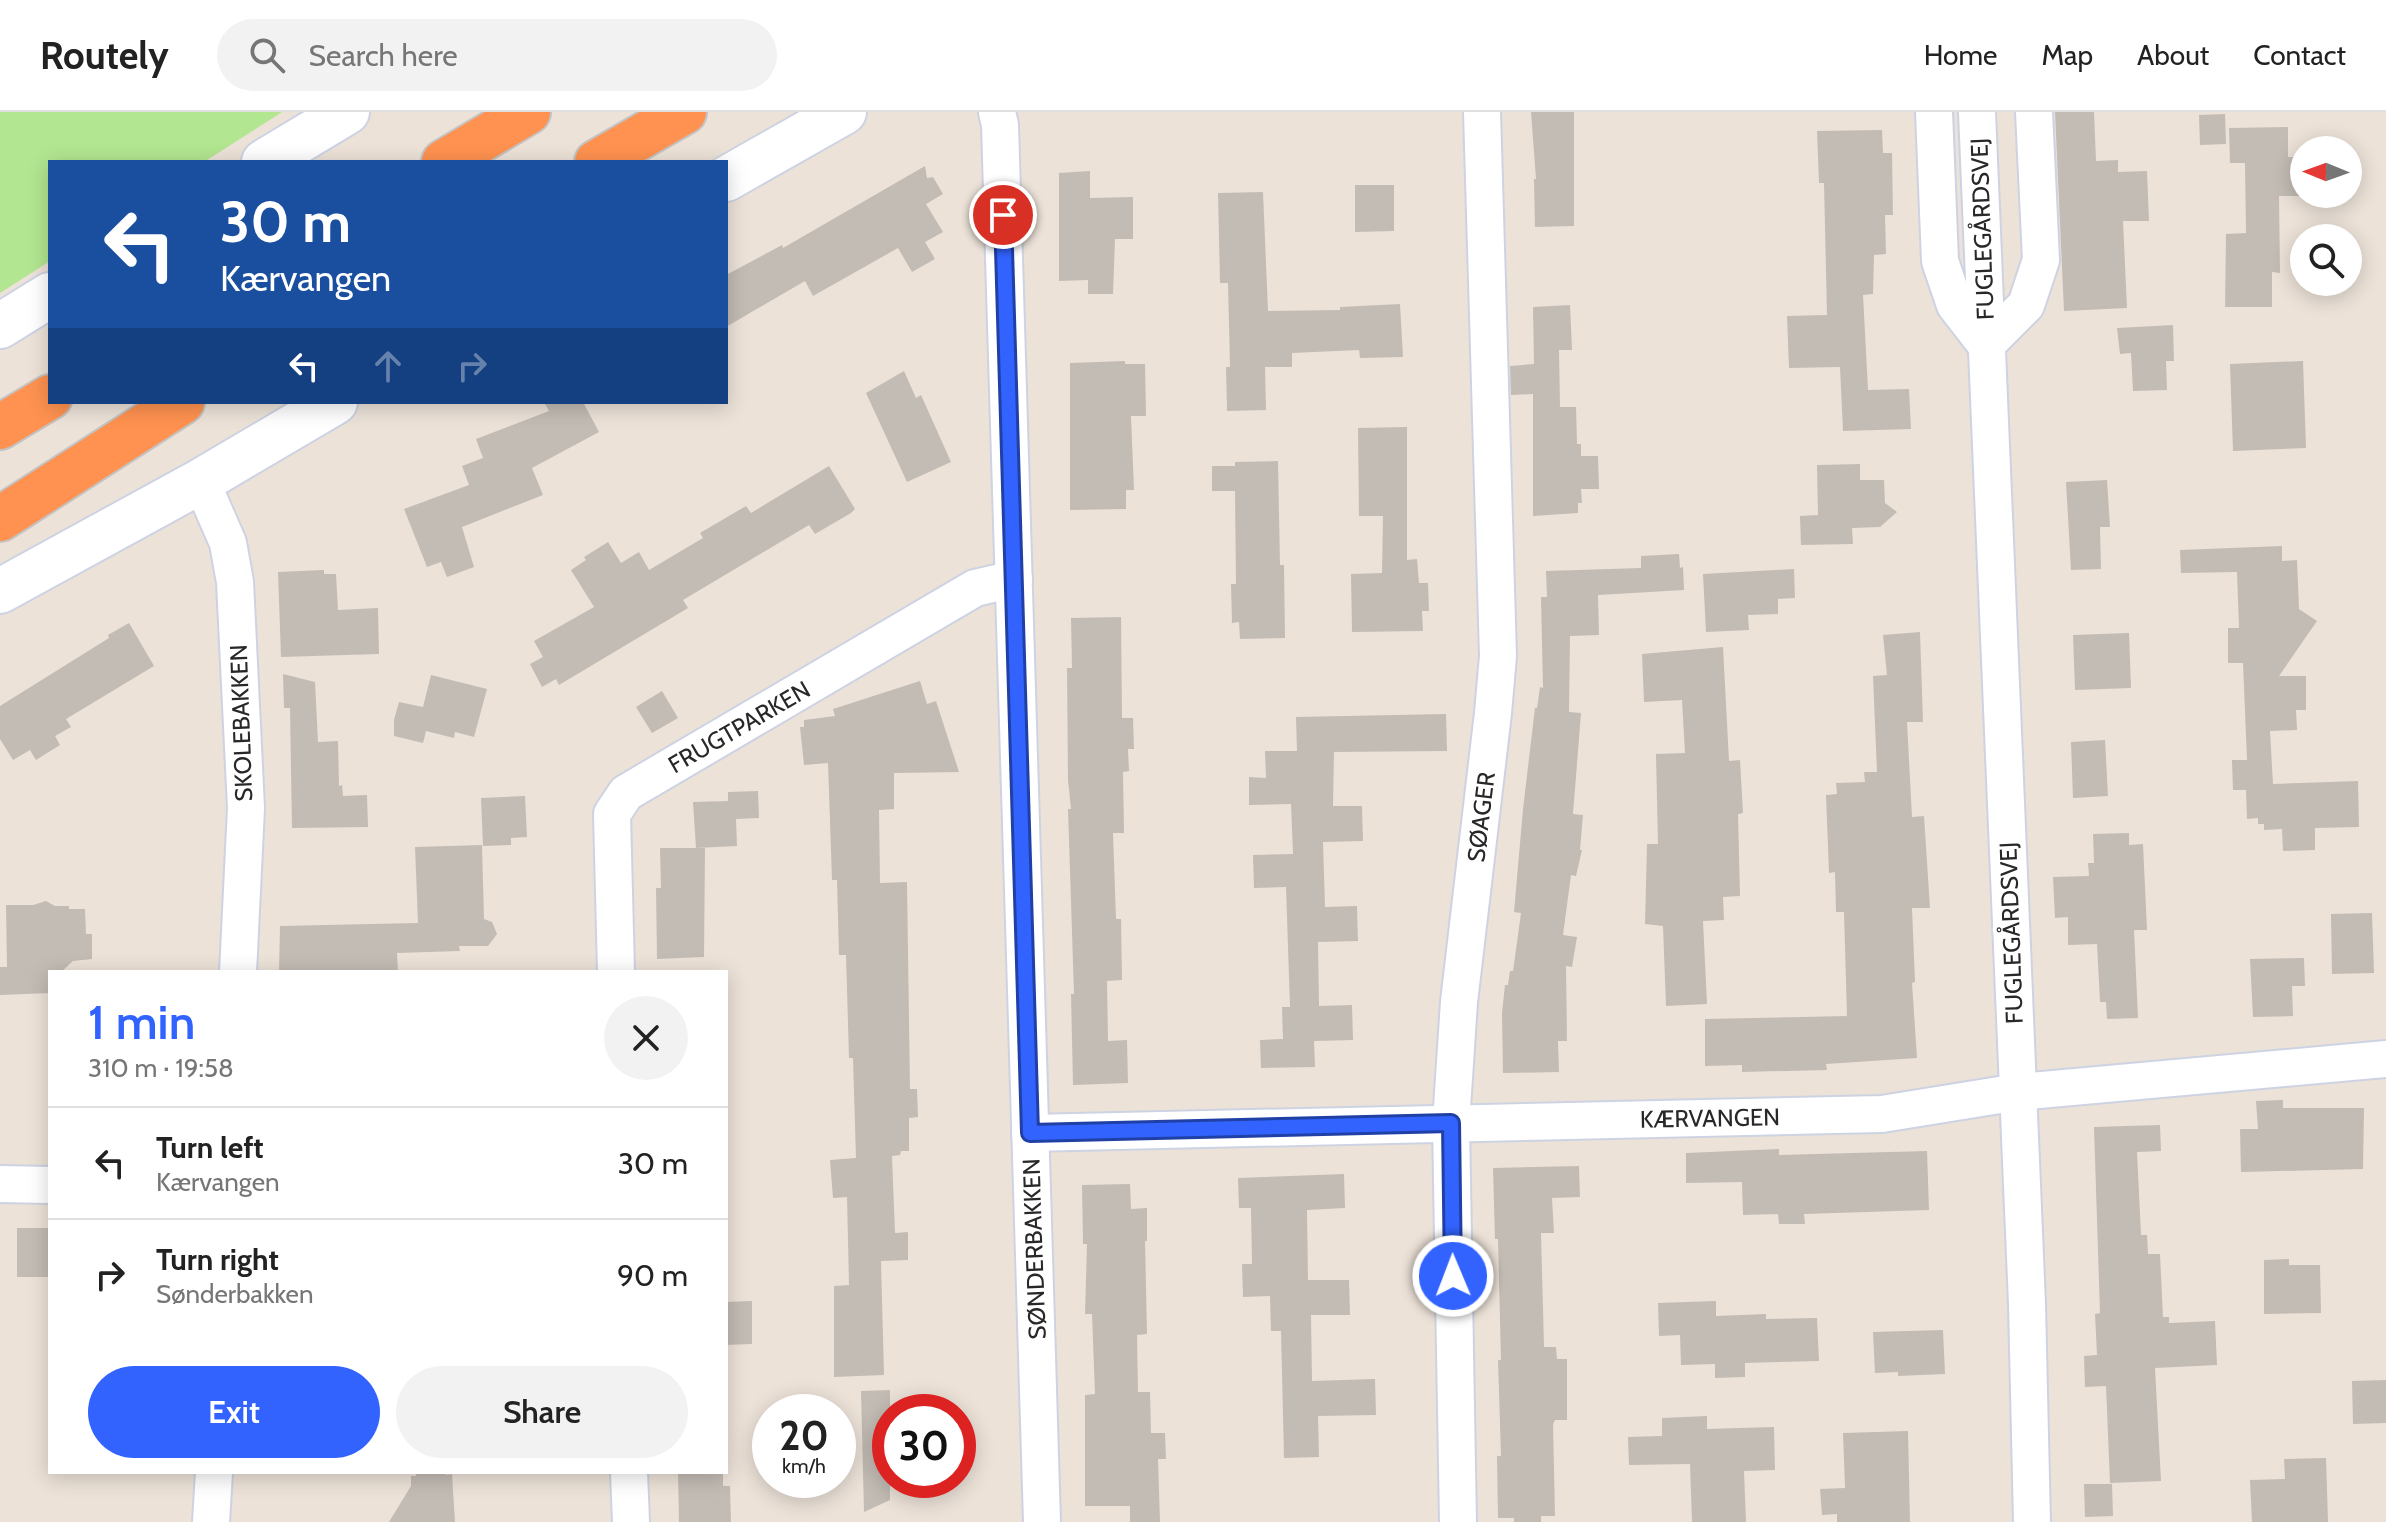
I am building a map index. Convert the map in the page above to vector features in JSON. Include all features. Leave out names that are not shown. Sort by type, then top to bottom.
[{"type":"highway","points":[[447,160],[528,112]]},
{"type":"highway","points":[[600,160],[684,112]]},
{"type":"highway","points":[[3,422],[48,398]]},
{"type":"highway","points":[[0,519],[179,404]]},
{"type":"street","points":[[267,160],[347,112]]},
{"type":"street","points":[[728,178],[844,112]]},
{"type":"street","name":"SØNDERBAKKEN","points":[[997,112],[1000,125],[1042,1522]]},
{"type":"street","name":"SØAGER","points":[[1458,1522],[1451,1123],[1459,1002],[1498,656],[1482,112]]},
{"type":"street","name":"FUGLEGÅRDSVEJ","points":[[1934,112],[1940,261],[1955,305],[1986,345]]},
{"type":"street","name":"FUGLEGÅRDSVEJ","points":[[1977,112],[2018,1092],[2032,1522]]},
{"type":"street","name":"FUGLEGÅRDSVEJ","points":[[1986,345],[2026,305],[2041,260],[2034,112]]},
{"type":"street","points":[[0,326],[48,296]]},
{"type":"street","points":[[0,591],[201,481],[332,404]]},
{"type":"street","name":"SKOLEBAKKEN","points":[[201,481],[228,543],[235,582],[246,808],[238,970]]},
{"type":"street","name":"FRUGTPARKEN","points":[[616,970],[612,814],[626,793],[975,588],[1014,579]]},
{"type":"street","name":"KÆRVANGEN","points":[[1030,1133],[1882,1114],[2018,1092],[2386,1059]]},
{"type":"street","points":[[0,1184],[48,1185]]},
{"type":"street","points":[[211,1522],[214,1474]]},
{"type":"street","points":[[629,1474],[631,1522]]},
{"type":"green space","points":[[0,112],[282,112],[207,160],[48,160],[48,262],[0,293]]},
{"type":"building","points":[[1531,112],[1574,112],[1574,226],[1535,227],[1536,179]]},
{"type":"building","points":[[2055,112],[2094,112],[2096,161],[2118,160],[2118,172],[2147,171],[2149,221],[2123,221],[2127,308],[2064,311]]},
{"type":"building","points":[[2225,114],[2226,144],[2200,145],[2199,115]]},
{"type":"building","points":[[2288,127],[2290,196],[2279,196],[2280,273],[2272,272],[2272,307],[2225,307],[2226,234],[2246,233],[2245,163],[2230,163],[2229,128]]},
{"type":"building","points":[[1882,130],[1883,153],[1892,153],[1893,215],[1885,215],[1886,254],[1874,255],[1873,294],[1863,295],[1868,390],[1909,389],[1911,429],[1843,431],[1840,367],[1789,368],[1787,316],[1827,315],[1824,183],[1819,183],[1817,131]]},
{"type":"building","points":[[925,166],[927,178],[933,177],[943,194],[926,204],[943,232],[925,242],[935,259],[912,272],[898,248],[813,296],[805,281],[728,326],[728,274],[782,245],[783,248]]},
{"type":"building","points":[[1090,171],[1090,198],[1133,197],[1133,239],[1115,239],[1113,294],[1088,294],[1088,280],[1059,281],[1059,173]]},
{"type":"building","points":[[1355,185],[1394,185],[1394,231],[1355,232]]},
{"type":"building","points":[[1263,192],[1268,311],[1340,310],[1340,307],[1400,304],[1403,357],[1360,358],[1359,350],[1292,353],[1292,367],[1265,367],[1266,410],[1227,411],[1226,367],[1230,367],[1228,283],[1220,283],[1218,193]]},
{"type":"building","points":[[1570,305],[1572,350],[1559,350],[1560,407],[1576,407],[1577,444],[1581,444],[1581,456],[1598,456],[1599,489],[1581,489],[1582,503],[1578,503],[1578,513],[1533,516],[1533,394],[1511,395],[1510,366],[1534,364],[1533,307]]},
{"type":"building","points":[[2173,325],[2174,361],[2166,361],[2167,390],[2133,391],[2131,353],[2120,354],[2117,328]]},
{"type":"building","points":[[1125,361],[1125,364],[1145,364],[1146,416],[1131,416],[1134,490],[1126,490],[1126,509],[1070,510],[1070,363]]},
{"type":"building","points":[[2303,361],[2306,448],[2233,451],[2230,364]]},
{"type":"building","points":[[904,371],[916,398],[921,395],[951,462],[907,482],[866,393]]},
{"type":"building","points":[[545,404],[584,404],[599,432],[532,468],[543,495],[462,527],[474,567],[447,577],[441,562],[427,567],[404,509],[469,485],[462,466],[483,458],[476,439],[549,411]]},
{"type":"building","points":[[1407,427],[1407,560],[1417,559],[1419,583],[1428,583],[1429,611],[1422,611],[1423,631],[1352,632],[1351,574],[1382,573],[1383,516],[1359,516],[1358,428]]},
{"type":"building","points":[[1278,461],[1285,638],[1240,639],[1239,622],[1232,623],[1231,584],[1236,584],[1235,491],[1212,491],[1212,466]]},
{"type":"building","points":[[1860,464],[1860,480],[1884,480],[1885,503],[1897,512],[1880,527],[1852,528],[1853,544],[1801,545],[1800,516],[1818,515],[1817,465]]},
{"type":"building","points":[[829,466],[855,509],[851,513],[815,534],[809,525],[683,600],[688,608],[559,685],[556,679],[542,687],[530,664],[543,657],[534,641],[594,607],[571,570],[586,560],[584,557],[608,542],[621,563],[639,552],[649,570],[703,538],[700,533],[746,506],[751,513]]},
{"type":"building","points":[[2107,480],[2110,527],[2100,527],[2101,569],[2071,570],[2066,482]]},
{"type":"building","points":[[2282,546],[2282,561],[2297,560],[2299,609],[2317,621],[2279,676],[2306,676],[2306,710],[2296,710],[2297,730],[2270,731],[2273,784],[2358,781],[2359,827],[2315,828],[2315,850],[2283,851],[2282,829],[2264,830],[2264,824],[2258,824],[2258,818],[2247,819],[2246,790],[2233,790],[2232,760],[2247,760],[2243,663],[2228,663],[2228,628],[2239,628],[2237,572],[2181,573],[2180,550]]},
{"type":"building","points":[[1679,554],[1684,590],[1598,595],[1599,635],[1570,636],[1569,712],[1581,713],[1573,814],[1583,815],[1582,850],[1576,876],[1571,875],[1563,935],[1577,937],[1572,967],[1566,966],[1567,1041],[1558,1041],[1559,1072],[1503,1073],[1505,985],[1508,985],[1510,971],[1513,971],[1521,913],[1514,912],[1523,809],[1535,708],[1540,687],[1543,688],[1541,597],[1547,597],[1546,571],[1641,568],[1641,556]]},
{"type":"building","points":[[1794,569],[1795,598],[1778,599],[1778,614],[1748,615],[1749,630],[1706,632],[1703,574]]},
{"type":"building","points":[[324,570],[324,574],[336,574],[338,610],[378,608],[379,654],[281,657],[278,572]]},
{"type":"building","points":[[1121,617],[1122,718],[1133,718],[1134,749],[1128,749],[1129,771],[1123,772],[1124,833],[1113,833],[1116,919],[1121,919],[1122,980],[1107,981],[1108,1041],[1127,1040],[1128,1083],[1073,1085],[1067,668],[1072,668],[1071,618]]},
{"type":"building","points":[[129,623],[154,666],[66,719],[71,727],[55,736],[60,745],[36,760],[30,750],[13,760],[0,739],[0,706]]},
{"type":"building","points":[[1920,632],[1923,722],[1907,722],[1912,817],[1924,816],[1930,908],[1912,908],[1915,982],[1912,983],[1917,1058],[1826,1064],[1827,1070],[1742,1072],[1742,1065],[1705,1066],[1705,1019],[1847,1016],[1844,912],[1836,912],[1835,872],[1829,873],[1826,795],[1837,794],[1836,783],[1865,782],[1864,772],[1877,772],[1873,676],[1887,675],[1883,635]]},
{"type":"building","points":[[2129,633],[2131,688],[2075,690],[2073,635]]},
{"type":"building","points":[[1723,647],[1729,761],[1740,760],[1743,813],[1738,814],[1740,896],[1723,897],[1724,920],[1703,921],[1707,1004],[1666,1006],[1663,926],[1645,924],[1647,844],[1658,844],[1656,754],[1685,753],[1682,700],[1644,702],[1642,654]]},
{"type":"building","points":[[283,674],[315,682],[318,742],[338,741],[339,786],[342,785],[343,796],[367,795],[368,827],[292,828],[290,708],[284,708]]},
{"type":"building","points":[[431,675],[487,689],[474,737],[455,732],[454,738],[426,731],[423,743],[394,736],[399,702],[423,707]]},
{"type":"building","points":[[920,681],[927,704],[936,701],[959,772],[894,773],[894,809],[879,810],[880,883],[907,882],[910,1089],[917,1089],[918,1117],[909,1118],[909,1151],[892,1156],[895,1233],[908,1232],[908,1260],[881,1261],[884,1375],[834,1377],[834,1286],[849,1285],[847,1197],[833,1198],[830,1160],[856,1158],[853,1058],[849,1058],[846,955],[839,955],[837,880],[832,880],[828,763],[804,765],[800,727],[804,727],[804,720],[835,716],[833,709]]},
{"type":"building","points":[[662,691],[678,718],[652,733],[636,707]]},
{"type":"building","points":[[1446,714],[1447,751],[1334,752],[1333,806],[1362,806],[1363,841],[1323,842],[1325,907],[1357,906],[1358,941],[1318,942],[1319,1006],[1352,1005],[1353,1040],[1314,1041],[1315,1067],[1261,1068],[1260,1040],[1283,1039],[1282,1007],[1290,1007],[1286,887],[1254,888],[1253,855],[1293,854],[1291,804],[1249,805],[1249,777],[1266,778],[1265,751],[1297,751],[1296,717]]},
{"type":"building","points":[[2105,740],[2108,796],[2073,798],[2071,742]]},
{"type":"building","points":[[758,791],[759,818],[736,819],[737,846],[696,848],[693,802],[728,801],[728,792]]},
{"type":"building","points":[[525,796],[527,837],[511,838],[511,845],[483,846],[481,798]]},
{"type":"building","points":[[2129,833],[2129,845],[2143,844],[2147,930],[2134,930],[2138,1018],[2107,1019],[2106,1002],[2100,1002],[2097,944],[2068,945],[2068,917],[2055,918],[2053,877],[2089,876],[2088,863],[2094,863],[2093,834]]},
{"type":"building","points":[[482,845],[484,919],[492,922],[497,934],[488,946],[459,946],[460,951],[397,953],[398,970],[279,970],[280,926],[418,923],[415,847]]},
{"type":"building","points":[[660,848],[705,848],[704,957],[657,959],[656,888],[661,888]]},
{"type":"building","points":[[46,901],[55,906],[69,906],[69,909],[85,909],[86,934],[92,934],[92,959],[73,961],[63,970],[48,970],[48,993],[0,995],[0,967],[7,967],[6,905],[33,905]]},
{"type":"building","points":[[2372,913],[2374,973],[2332,974],[2331,914]]},
{"type":"building","points":[[2304,958],[2305,986],[2292,986],[2293,1016],[2253,1017],[2250,959]]},
{"type":"building","points":[[2283,1100],[2283,1108],[2364,1108],[2363,1169],[2241,1172],[2240,1129],[2258,1129],[2256,1101]]},
{"type":"building","points":[[2160,1125],[2161,1151],[2137,1152],[2141,1235],[2147,1235],[2148,1254],[2160,1254],[2163,1317],[2169,1317],[2169,1323],[2215,1321],[2217,1365],[2155,1368],[2161,1481],[2110,1483],[2106,1386],[2085,1387],[2084,1356],[2097,1355],[2095,1314],[2100,1313],[2094,1127]]},
{"type":"building","points":[[1779,1149],[1779,1155],[1927,1151],[1929,1210],[1804,1214],[1805,1224],[1779,1224],[1778,1214],[1743,1215],[1742,1182],[1686,1183],[1686,1153]]},
{"type":"building","points":[[1579,1166],[1580,1197],[1552,1198],[1554,1233],[1541,1233],[1544,1347],[1556,1347],[1557,1359],[1567,1359],[1567,1420],[1555,1420],[1553,1424],[1555,1516],[1541,1516],[1541,1522],[1514,1522],[1514,1518],[1498,1518],[1497,1456],[1501,1456],[1498,1360],[1501,1360],[1493,1168]]},
{"type":"building","points":[[1344,1174],[1345,1208],[1307,1210],[1308,1280],[1349,1280],[1350,1315],[1311,1315],[1312,1381],[1375,1379],[1376,1415],[1318,1416],[1319,1457],[1284,1458],[1281,1331],[1271,1331],[1270,1296],[1243,1297],[1242,1264],[1252,1264],[1251,1208],[1239,1208],[1238,1178]]},
{"type":"building","points":[[1130,1184],[1131,1209],[1147,1208],[1147,1334],[1137,1335],[1138,1392],[1150,1392],[1151,1433],[1165,1433],[1166,1459],[1158,1459],[1160,1522],[1130,1522],[1130,1506],[1085,1506],[1085,1395],[1095,1394],[1092,1314],[1085,1314],[1087,1244],[1083,1244],[1082,1185]]},
{"type":"building","points":[[17,1228],[48,1228],[48,1277],[17,1277]]},
{"type":"building","points":[[2289,1259],[2289,1265],[2320,1265],[2321,1313],[2264,1314],[2264,1260]]},
{"type":"building","points":[[752,1301],[752,1344],[728,1345],[728,1302]]},
{"type":"building","points":[[1716,1301],[1716,1316],[1766,1314],[1766,1319],[1817,1318],[1819,1361],[1745,1363],[1745,1377],[1715,1378],[1715,1364],[1681,1365],[1680,1335],[1659,1336],[1658,1303]]},
{"type":"building","points":[[1943,1330],[1945,1374],[1898,1376],[1898,1372],[1875,1373],[1873,1332]]},
{"type":"building","points":[[2386,1380],[2386,1423],[2353,1424],[2352,1381]]},
{"type":"building","points":[[890,1390],[890,1394],[872,1394],[872,1498],[890,1500],[864,1512],[861,1391]]},
{"type":"building","points":[[1707,1416],[1707,1429],[1774,1427],[1775,1470],[1744,1471],[1746,1522],[1692,1522],[1690,1464],[1629,1465],[1628,1437],[1662,1436],[1662,1418]]},
{"type":"building","points":[[1908,1431],[1910,1522],[1837,1522],[1837,1514],[1822,1515],[1820,1489],[1845,1488],[1843,1433]]},
{"type":"building","points":[[2326,1458],[2328,1522],[2252,1522],[2250,1480],[2285,1479],[2284,1459]]},
{"type":"building","points":[[452,1474],[455,1522],[389,1522],[411,1486],[411,1476]]},
{"type":"building","points":[[678,1474],[723,1474],[723,1486],[730,1486],[731,1522],[679,1522]]},
{"type":"building","points":[[2084,1484],[2112,1484],[2113,1516],[2085,1517]]},
{"type":"route","points":[[1003,215],[1030,1133],[1451,1123],[1453,1276]]}]
